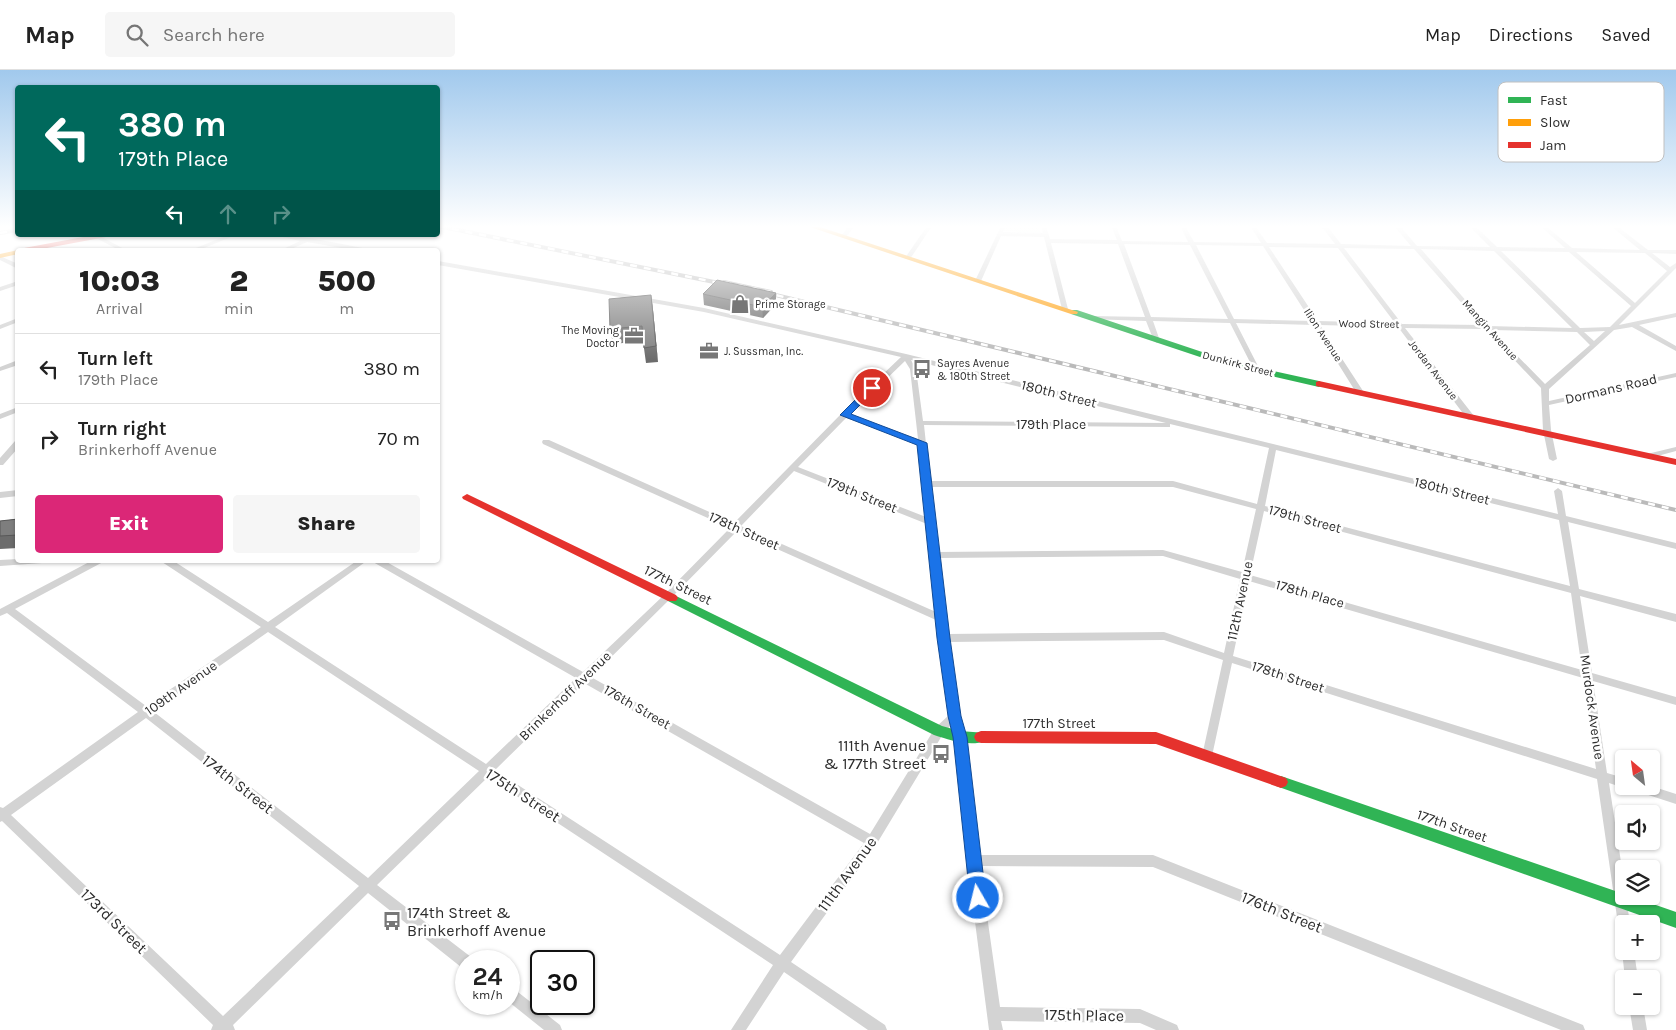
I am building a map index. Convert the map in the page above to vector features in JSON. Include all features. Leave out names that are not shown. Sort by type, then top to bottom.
[{"type":"main road","name":"Dunkirk Street","points":[[947,271],[1230,364],[1676,462]]},
{"type":"main road","name":"177th Street","points":[[467,498],[938,731],[960,737],[1156,738],[1615,898]]},
{"type":"main road","name":"177th Street","points":[[1634,905],[1676,920]]},
{"type":"street","name":"180th Street","points":[[482,271],[704,310],[906,356],[1676,546]]},
{"type":"street","points":[[978,281],[983,271]]},
{"type":"street","points":[[1056,271],[1065,309]]},
{"type":"street","points":[[1132,271],[1157,340]]},
{"type":"street","points":[[1206,271],[1257,370]]},
{"type":"street","name":"Ilion Avenue","points":[[1283,271],[1361,394]]},
{"type":"street","name":"Jordan Avenue","points":[[1358,271],[1471,418]]},
{"type":"street","name":"Mangin Avenue","points":[[1437,271],[1486,327],[1544,388]]},
{"type":"street","points":[[1517,271],[1593,344]]},
{"type":"street","points":[[1595,271],[1635,306]]},
{"type":"street","points":[[1553,459],[1548,435],[1544,388],[1612,329],[1670,271]]},
{"type":"street","points":[[0,290],[15,284]]},
{"type":"street","points":[[1612,329],[1676,315]]},
{"type":"street","name":"Wood Street","points":[[1092,318],[1578,330],[1612,329]]},
{"type":"street","name":"Wood Street","points":[[1112,325],[1126,320]]},
{"type":"street","points":[[0,327],[15,321]]},
{"type":"street","points":[[1632,324],[1676,349]]},
{"type":"street","points":[[906,356],[913,369],[932,523],[943,638],[954,716],[960,737],[973,860],[996,1030]]},
{"type":"street","name":"Brinkerhoff Avenue","points":[[223,1028],[367,885],[666,597],[845,415],[906,356]]},
{"type":"street","points":[[0,369],[15,363]]},
{"type":"street","name":"Dormans Road","points":[[1546,404],[1676,375]]},
{"type":"street","points":[[0,417],[15,410]]},
{"type":"street","points":[[845,415],[922,443]]},
{"type":"street","name":"179th Place","points":[[920,423],[1182,425]]},
{"type":"street","name":"178th Street","points":[[546,442],[942,619]]},
{"type":"street","points":[[0,463],[15,446]]},
{"type":"street","name":"112th Avenue","points":[[1207,756],[1273,447]]},
{"type":"street","points":[[1650,456],[1676,449]]},
{"type":"street","name":"179th Street","points":[[793,468],[932,523]]},
{"type":"street","name":"179th Street","points":[[926,484],[1173,484],[1676,618]]},
{"type":"street","name":"Murdock Avenue","points":[[1558,491],[1588,675],[1615,866]]},
{"type":"street","points":[[0,495],[15,494]]},
{"type":"street","name":"178th Place","points":[[934,555],[1163,553],[1245,575],[1676,701]]},
{"type":"street","points":[[0,563],[15,562]]},
{"type":"street","points":[[4,611],[94,563]]},
{"type":"street","name":"175th Street","points":[[170,563],[880,1030]]},
{"type":"street","name":"109th Avenue","points":[[1,814],[360,563]]},
{"type":"street","name":"176th Street","points":[[381,563],[872,841]]},
{"type":"street","name":"174th Street","points":[[4,611],[146,712],[455,953]]},
{"type":"street","name":"178th Street","points":[[943,638],[1164,636],[1615,780]]},
{"type":"street","name":"111th Avenue","points":[[738,1030],[782,964],[872,841],[938,731],[954,716]]},
{"type":"street","points":[[1660,795],[1676,800]]},
{"type":"street","name":"173rd Street","points":[[1,814],[223,1028]]},
{"type":"street","name":"176th Street","points":[[973,860],[1153,861],[1578,1030]]},
{"type":"street","points":[[520,1003],[555,1030]]},
{"type":"street","name":"175th Place","points":[[994,1014],[1140,1016],[1172,1030]]},
{"type":"street","points":[[1638,1015],[1640,1030]]},
{"type":"building","points":[[717,280],[776,293],[762,307],[703,294]]},
{"type":"building","points":[[651,295],[656,346],[644,348],[642,326],[610,329],[609,299]]},
{"type":"building","points":[[15,519],[15,535],[0,536],[0,521]]},
{"type":"railway","points":[[659,271],[729,285]]},
{"type":"railway","points":[[724,282],[771,292]]},
{"type":"railway","points":[[763,292],[1676,510]]},
{"type":"traffic: fast","points":[[1074,312],[1230,364],[1319,384]]},
{"type":"traffic: fast","points":[[672,598],[939,731],[960,737],[981,737]]},
{"type":"traffic: fast","points":[[1281,782],[1676,920]]},
{"type":"traffic: slow","points":[[948,271],[1074,312]]},
{"type":"traffic: jam","points":[[1319,384],[1676,462]]},
{"type":"traffic: jam","points":[[467,497],[672,598]]},
{"type":"traffic: jam","points":[[981,737],[1156,738],[1281,782]]},
{"type":"place","name":"Prime Storage","points":[[740,304]]},
{"type":"place","name":"The Moving Doctor","points":[[634,336]]},
{"type":"place","name":"J. Sussman, Inc.","points":[[709,351]]},
{"type":"place","name":"Sayres Avenue & 180th Street","points":[[922,369]]},
{"type":"place","name":"111th Avenue & 177th Street","points":[[941,754]]},
{"type":"place","name":"174th Street & Brinkerhoff Avenue","points":[[392,921]]},
{"type":"route","points":[[872,388],[845,415],[922,443],[943,638],[954,716],[960,737],[978,898]]}]
